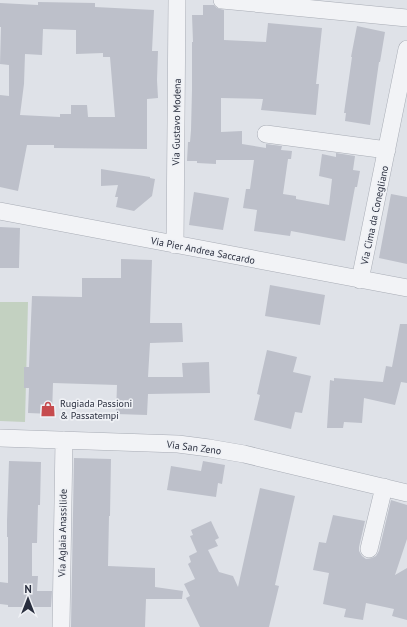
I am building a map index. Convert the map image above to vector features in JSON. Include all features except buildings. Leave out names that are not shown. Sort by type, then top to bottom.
[{"type":"street","name":"Via Gustavo Modena","points":[[175,245],[177,0]]},
{"type":"street","points":[[222,0],[407,18]]},
{"type":"street","name":"Via Cima da Conegliano","points":[[360,280],[407,49]]},
{"type":"street","points":[[266,134],[387,150]]},
{"type":"street","name":"Via Pier Andrea Saccardo","points":[[0,211],[407,288]]},
{"type":"street","name":"Via San Zeno","points":[[0,438],[163,444],[209,448],[244,454],[407,493]]},
{"type":"street","name":"Via Aglaia Anassilide","points":[[61,627],[64,440]]},
{"type":"street","points":[[368,549],[384,487]]},
{"type":"green space","points":[[0,302],[28,302],[25,422],[0,421]]},
{"type":"place","name":"Rugiada Passioni & Passatempi","points":[[48,409]]}]
